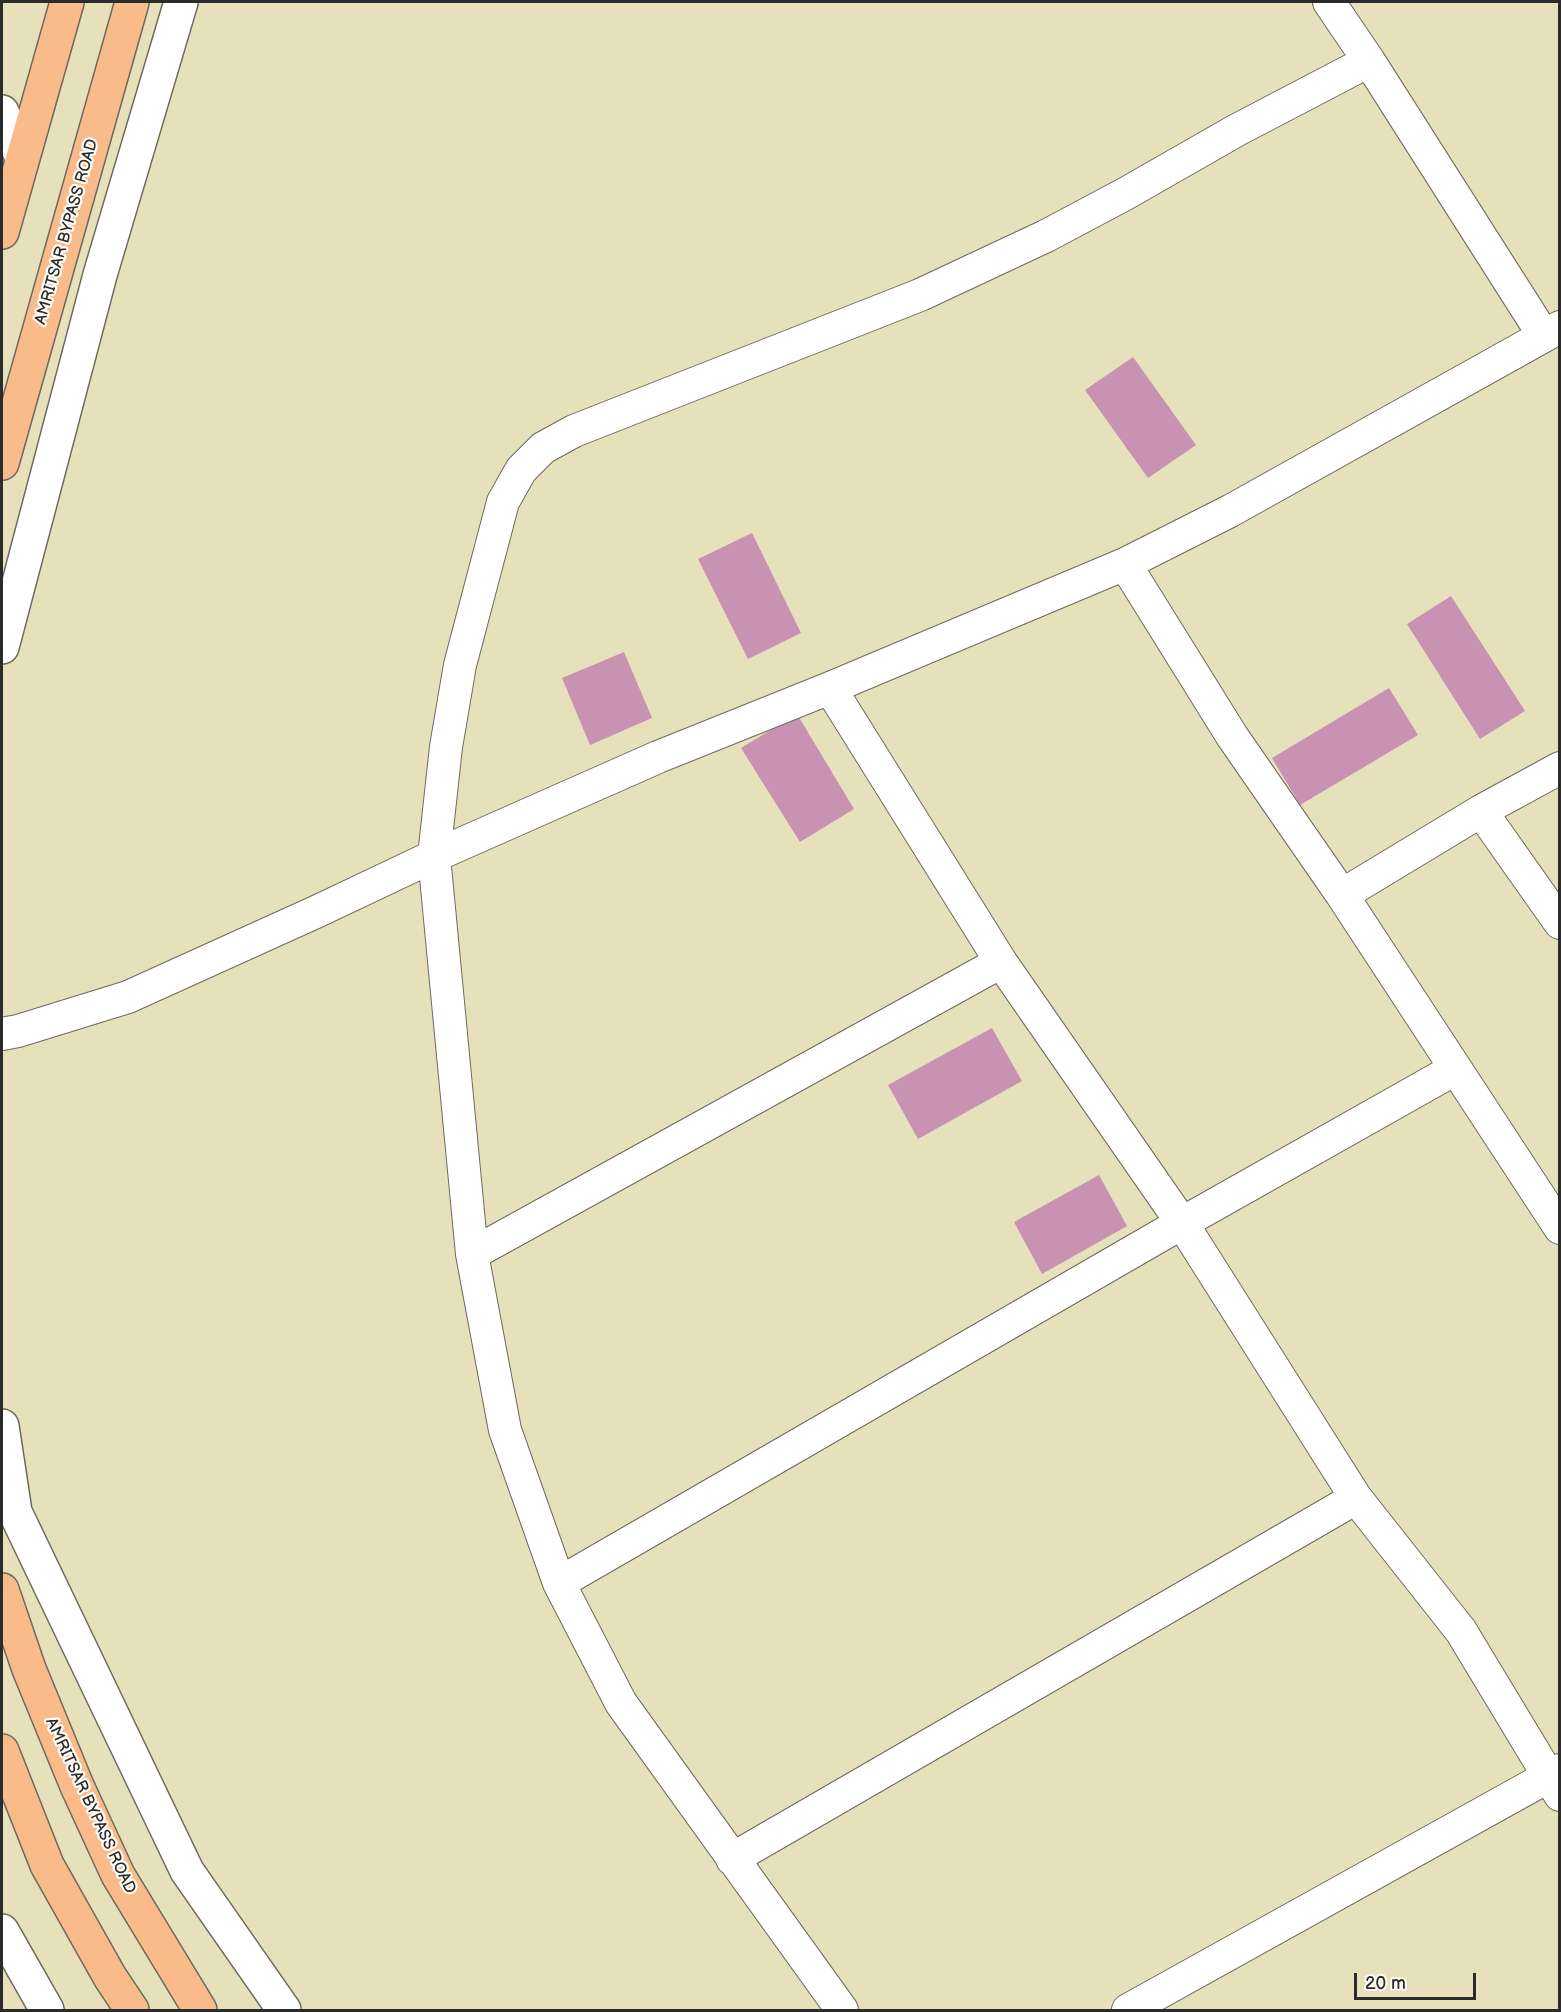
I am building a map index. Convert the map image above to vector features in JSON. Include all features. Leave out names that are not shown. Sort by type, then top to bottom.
[{"type":"highway","points":[[2,232],[67,2]]},
{"type":"highway","name":"AMRITSAR BYPASS ROAD","points":[[2,463],[132,2]]},
{"type":"highway","name":"AMRITSAR BYPASS ROAD","points":[[2,1590],[29,1669],[77,1786],[118,1875],[200,2010]]},
{"type":"highway","points":[[2,1751],[46,1865],[110,1977],[132,2010]]},
{"type":"street","points":[[2,647],[100,275],[181,2]]},
{"type":"street","points":[[2,1034],[128,997],[434,856],[658,758],[1125,564],[1230,511],[1552,331],[1329,2]]},
{"type":"street","points":[[843,2010],[621,1703],[559,1583],[505,1430],[472,1254],[434,856],[446,747],[460,665],[479,588],[503,502],[521,470],[543,447],[585,427],[920,295],[1046,236],[1237,130],[1369,61]]},
{"type":"street","points":[[2,112],[22,158]]},
{"type":"street","points":[[1125,564],[1232,736],[1342,895],[1560,1228]]},
{"type":"street","points":[[830,688],[1001,962],[1182,1223],[1356,1498],[1461,1631],[1556,1780],[1128,2010]]},
{"type":"street","points":[[1342,895],[1481,811],[1560,768]]},
{"type":"street","points":[[1481,811],[1560,923]]},
{"type":"street","points":[[472,1254],[1001,962]]},
{"type":"street","points":[[559,1583],[1182,1223],[1455,1069]]},
{"type":"street","points":[[2,1426],[15,1512],[182,1861],[284,2010]]},
{"type":"street","points":[[732,1859],[1356,1498]]},
{"type":"street","points":[[2,1931],[46,2010]]},
{"type":"building","points":[[1133,357],[1196,445],[1148,478],[1085,390]]},
{"type":"building","points":[[752,533],[801,633],[748,659],[698,559]]},
{"type":"building","points":[[1451,596],[1525,711],[1480,739],[1407,624]]},
{"type":"building","points":[[624,652],[652,718],[590,745],[562,678]]},
{"type":"building","points":[[1389,688],[1418,735],[1300,805],[1272,758]]},
{"type":"building","points":[[797,714],[854,809],[800,842],[741,748]]},
{"type":"building","points":[[992,1028],[1022,1081],[918,1139],[888,1085]]},
{"type":"building","points":[[1099,1175],[1127,1226],[1042,1274],[1014,1222]]}]
